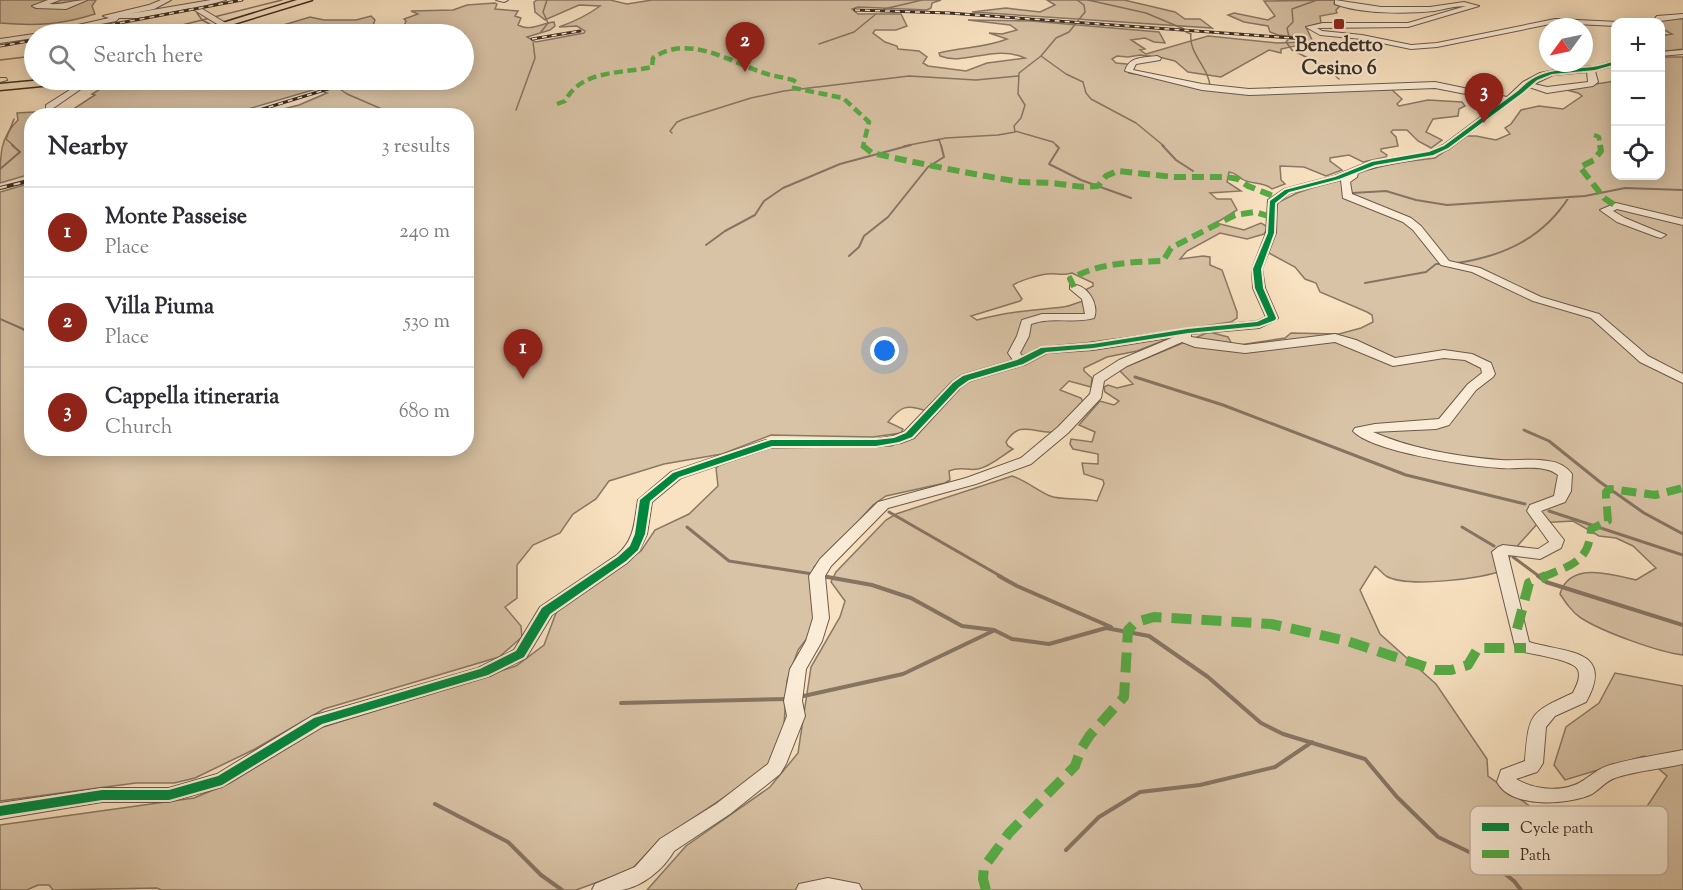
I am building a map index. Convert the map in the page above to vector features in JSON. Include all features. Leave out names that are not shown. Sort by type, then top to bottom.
[{"type":"main road","points":[[223,24],[307,0]]},
{"type":"main road","points":[[1,82],[24,81]]},
{"type":"street","points":[[56,0],[36,6],[66,7],[83,0]]},
{"type":"street","points":[[136,1],[134,3],[138,4],[155,0]]},
{"type":"street","points":[[167,0],[151,8],[107,16],[198,9],[222,0]]},
{"type":"street","points":[[1339,0],[1338,2],[1342,5],[1358,8],[1432,9],[1458,2],[1474,6],[1408,25],[1323,24],[1310,27],[1320,33],[1362,36],[1411,47],[1437,45],[1555,21],[1611,24]]},
{"type":"street","points":[[198,9],[223,24]]},
{"type":"street","points":[[90,24],[129,16]]},
{"type":"street","points":[[1660,18],[1683,16]]},
{"type":"street","points":[[0,41],[24,37]]},
{"type":"street","points":[[1665,54],[1683,52]]},
{"type":"street","points":[[1157,58],[1134,62],[1129,71],[1202,87],[1249,92],[1435,85],[1508,100]]},
{"type":"street","points":[[1593,68],[1611,63]]},
{"type":"street","points":[[0,811],[102,795],[170,795],[222,780],[318,721],[484,672],[520,654],[546,611],[622,559],[634,548],[640,534],[645,500],[676,475],[771,443],[876,443],[896,440],[909,435],[956,385],[966,378],[1020,362],[1044,350],[1093,346],[1258,324],[1272,318],[1258,288],[1257,269],[1271,233],[1272,202],[1287,191],[1337,178],[1374,163],[1431,154],[1446,147],[1526,84],[1549,72]]},
{"type":"street","points":[[1526,84],[1547,90],[1594,82],[1591,72]]},
{"type":"street","points":[[50,107],[75,90]]},
{"type":"street","points":[[1362,168],[1364,170],[1346,179],[1346,194],[1378,206],[1413,225],[1445,263],[1483,273],[1537,299],[1590,314],[1644,359],[1683,378]]},
{"type":"street","points":[[1661,235],[1621,220],[1605,210],[1616,206],[1683,222]]},
{"type":"street","points":[[1020,362],[1014,353],[1026,322],[1036,317],[1080,319],[1090,316],[1091,309],[1088,300],[1082,291],[1074,287]]},
{"type":"street","points":[[602,890],[642,873],[667,845],[723,809],[774,769],[796,716],[793,701],[798,669],[814,640],[821,618],[817,576],[825,564],[872,515],[883,505],[896,500],[960,485],[1026,461],[1052,440],[1096,395],[1098,379],[1123,363],[1208,329]]},
{"type":"street","points":[[1181,338],[1195,343],[1245,349],[1335,338],[1352,343],[1393,362],[1444,354],[1468,357],[1487,366],[1489,375],[1472,387],[1444,422],[1436,425],[1375,428],[1360,431],[1378,440],[1438,455],[1508,465],[1544,463],[1553,465],[1564,474],[1565,486],[1560,499],[1535,508],[1534,511],[1557,540],[1556,545],[1540,554],[1503,550],[1500,552],[1522,646],[1568,655],[1582,665],[1587,672],[1588,680],[1580,697],[1545,715],[1537,727],[1534,763],[1531,767],[1507,775],[1506,782],[1523,790],[1565,796],[1586,788],[1606,773],[1683,757]]},
{"type":"street","points":[[806,890],[828,887],[852,890]]},
{"type":"shaded area","points":[[0,0],[96,0],[92,6],[95,14],[48,24],[0,23]]},
{"type":"shaded area","points":[[537,0],[610,0],[627,4],[652,0],[941,0],[932,3],[931,8],[927,10],[858,7],[852,9],[858,14],[901,14],[907,26],[896,30],[875,30],[873,33],[885,42],[897,46],[898,49],[919,51],[927,57],[923,63],[928,66],[966,71],[987,63],[1025,58],[1002,53],[959,59],[940,56],[939,53],[1007,39],[989,33],[1002,34],[1017,30],[1010,25],[968,20],[1031,21],[1159,32],[1165,43],[1145,38],[1131,40],[1145,49],[1140,50],[1146,54],[1208,36],[1277,43],[1307,42],[1307,38],[1278,35],[1270,32],[1268,26],[1244,22],[1228,15],[1234,13],[1268,20],[1275,16],[1264,1],[1335,0],[1334,4],[1340,6],[1336,10],[1337,13],[1320,16],[1321,23],[1306,27],[1313,42],[1281,49],[1281,53],[1269,50],[1221,77],[1188,72],[1175,61],[1163,58],[1140,55],[1117,56],[1112,59],[1116,63],[1127,64],[1129,73],[1229,89],[1390,88],[1402,99],[1397,104],[1399,106],[1428,100],[1462,102],[1465,106],[1459,109],[1458,116],[1433,119],[1426,132],[1442,140],[1431,148],[1418,141],[1407,130],[1393,130],[1391,132],[1396,137],[1398,146],[1381,149],[1387,155],[1386,157],[1363,162],[1349,155],[1330,158],[1330,161],[1342,170],[1326,176],[1304,167],[1280,166],[1281,180],[1285,184],[1272,189],[1246,181],[1229,172],[1227,182],[1241,191],[1210,193],[1217,199],[1231,199],[1237,210],[1216,223],[1244,230],[1261,223],[1268,227],[1264,234],[1247,239],[1220,233],[1187,251],[1180,259],[1210,257],[1210,265],[1222,270],[1237,312],[1237,318],[1231,322],[1097,342],[1038,348],[1024,356],[961,378],[926,411],[909,407],[901,410],[888,422],[903,429],[901,433],[873,437],[771,435],[722,454],[664,464],[609,481],[596,499],[573,514],[560,533],[533,545],[517,565],[517,598],[505,607],[521,626],[522,637],[499,657],[324,709],[255,749],[195,778],[174,783],[136,783],[0,801],[0,192],[24,185],[24,456],[474,456],[474,108],[287,108],[327,93],[319,90],[474,90],[474,24],[405,24],[404,19],[418,14],[411,11],[453,10],[467,5],[495,3],[497,4],[495,9],[518,11],[515,16],[521,18],[518,25],[523,27],[554,22],[555,26],[550,30],[527,37],[536,42],[584,33],[585,31],[577,26],[559,27],[600,6],[579,5],[545,20],[535,12],[534,2]],"holes":[[[1072,273],[1093,283],[1093,286],[1085,290],[1091,300],[1067,306],[1009,313],[977,320],[971,316],[1020,301],[1022,299],[1013,285],[1034,277]]]},
{"type":"shaded area","points":[[1047,0],[1124,0],[1175,12],[1185,19],[1200,19],[1212,28],[972,12],[1006,8],[1040,12],[1055,5]]},
{"type":"shaded area","points":[[371,16],[375,20],[373,24],[287,24],[310,17],[324,20],[356,20]]},
{"type":"shaded area","points":[[1665,19],[1683,19],[1683,49],[1665,51],[1665,35],[1672,34],[1665,30]]},
{"type":"shaded area","points":[[1665,57],[1683,57],[1683,655],[1646,646],[1616,635],[1581,618],[1569,607],[1560,594],[1572,577],[1592,572],[1636,580],[1656,568],[1633,546],[1616,538],[1599,536],[1573,521],[1538,523],[1512,552],[1504,570],[1463,579],[1427,582],[1396,580],[1386,576],[1375,566],[1360,590],[1380,634],[1436,684],[1487,759],[1488,776],[1530,806],[1470,806],[1470,875],[1668,875],[1668,806],[1647,806],[1667,776],[1644,756],[1565,780],[1554,765],[1566,727],[1599,703],[1615,673],[1683,686],[1683,890],[647,890],[686,846],[770,787],[798,753],[811,667],[840,617],[845,601],[831,582],[836,572],[886,520],[896,514],[1012,476],[1054,497],[1097,501],[1104,484],[1103,480],[1084,474],[1082,463],[1098,464],[1098,454],[1073,449],[1070,444],[1071,439],[1092,442],[1095,432],[1079,425],[1100,401],[1114,405],[1119,401],[1105,392],[1104,387],[1108,385],[1117,388],[1133,384],[1120,371],[1123,368],[1209,332],[1228,337],[1233,346],[1285,338],[1291,333],[1339,334],[1373,322],[1372,315],[1320,292],[1316,283],[1305,279],[1295,267],[1269,253],[1276,206],[1279,202],[1297,193],[1379,165],[1435,158],[1467,136],[1496,140],[1510,134],[1505,128],[1511,124],[1521,110],[1539,106],[1563,109],[1582,96],[1563,89],[1611,82],[1611,180],[1665,180]]},
{"type":"shaded area","points":[[99,90],[313,90],[252,108],[75,108],[95,95],[92,94]]},
{"type":"shaded area","points":[[17,113],[24,113],[24,176],[0,183],[2,147],[12,126],[18,120]]},
{"type":"shaded area","points":[[1178,335],[1137,351],[1107,357],[1084,368],[1084,371],[1092,378],[1091,387],[1069,381],[1060,390],[1081,398],[1083,402],[1054,432],[1028,429],[1017,431],[1006,442],[1013,449],[987,466],[949,471],[950,480],[945,483],[886,496],[873,505],[828,555],[814,567],[810,584],[815,606],[811,633],[798,650],[787,681],[784,725],[775,756],[762,772],[684,824],[652,848],[631,870],[576,890],[161,890],[157,888],[53,890],[49,885],[38,885],[27,890],[0,890],[0,825],[194,798],[230,783],[320,728],[516,666],[544,645],[556,613],[561,607],[641,551],[655,530],[689,514],[718,486],[716,468],[721,464],[770,448],[891,446],[915,436],[962,385],[978,378],[1047,353]]},
{"type":"waterway","points":[[202,20],[282,0]]},
{"type":"waterway","points":[[541,32],[548,23],[543,12],[547,0]]},
{"type":"waterway","points":[[884,9],[922,0]]},
{"type":"waterway","points":[[1041,56],[1056,38],[1069,32],[1085,12],[1084,5],[1077,0]]},
{"type":"waterway","points":[[1088,0],[1146,13],[1184,29]]},
{"type":"waterway","points":[[1289,37],[1287,28],[1293,22],[1292,9],[1317,0]]},
{"type":"waterway","points":[[197,13],[202,20]]},
{"type":"waterway","points":[[819,44],[854,32],[876,14]]},
{"type":"waterway","points":[[186,24],[202,20]]},
{"type":"waterway","points":[[202,20],[210,24]]},
{"type":"waterway","points":[[1186,32],[1191,34],[1193,48],[1207,74],[1210,87]]},
{"type":"waterway","points":[[1288,40],[1286,42],[1292,50],[1322,65],[1339,79]]},
{"type":"waterway","points":[[516,110],[535,58],[533,42]]},
{"type":"waterway","points":[[939,139],[1015,132],[1014,126],[1021,118],[1025,105],[1018,94],[1019,73],[1041,56]]},
{"type":"waterway","points":[[1041,56],[1066,74],[1083,82],[1086,93],[1091,99],[1136,123],[1164,146]]},
{"type":"waterway","points":[[0,60],[24,57]]},
{"type":"waterway","points":[[672,133],[670,131],[677,122],[684,119],[751,98],[784,91],[909,76],[976,80],[1018,76]]},
{"type":"waterway","points":[[341,90],[379,108]]},
{"type":"waterway","points":[[14,119],[6,139],[14,146]]},
{"type":"waterway","points":[[1015,131],[1053,142],[1059,148],[1049,164],[1081,180],[1131,198]]},
{"type":"waterway","points":[[904,146],[939,139]]},
{"type":"waterway","points":[[939,139],[941,146]]},
{"type":"waterway","points":[[0,169],[20,152],[12,145]]},
{"type":"waterway","points":[[706,245],[725,231],[755,215],[764,201],[783,188],[840,164],[911,145]]},
{"type":"waterway","points":[[849,256],[859,247],[864,236],[888,217],[928,167],[944,157],[941,145]]},
{"type":"waterway","points":[[1162,145],[1176,160],[1193,171]]},
{"type":"waterway","points":[[1569,197],[1625,188],[1683,190]]},
{"type":"waterway","points":[[1352,193],[1386,191],[1416,200],[1447,205],[1569,197]]},
{"type":"waterway","points":[[1457,263],[1491,256],[1521,243],[1547,224],[1569,197]]},
{"type":"waterway","points":[[1365,283],[1426,272],[1436,264],[1444,264]]},
{"type":"waterway","points":[[0,319],[24,330]]},
{"type":"waterway","points":[[1135,377],[1223,405],[1406,475],[1525,504]]},
{"type":"waterway","points":[[1524,430],[1549,441],[1600,482],[1644,513],[1683,534]]},
{"type":"waterway","points":[[1549,511],[1683,555]]},
{"type":"waterway","points":[[889,512],[1002,577]]},
{"type":"waterway","points":[[687,527],[729,561],[813,574]]},
{"type":"waterway","points":[[1462,527],[1494,546]]},
{"type":"waterway","points":[[1513,557],[1540,577]]},
{"type":"waterway","points":[[828,577],[822,576],[872,585],[911,598],[962,626],[994,630],[1012,639],[1049,644],[1106,628],[1149,636],[1208,677],[1261,723],[1283,734],[1311,743]]},
{"type":"waterway","points":[[999,576],[1111,627]]},
{"type":"waterway","points":[[1538,576],[1546,582],[1683,625]]},
{"type":"waterway","points":[[799,697],[903,674],[993,631]]},
{"type":"waterway","points":[[621,703],[787,699]]},
{"type":"waterway","points":[[1066,850],[1099,817],[1140,792],[1200,785],[1275,767],[1311,743]]},
{"type":"waterway","points":[[1311,743],[1365,759],[1397,797],[1438,837],[1470,852]]},
{"type":"waterway","points":[[435,804],[508,842],[541,875],[562,890]]},
{"type":"waterway","points":[[1506,875],[1521,890]]},
{"type":"railway","points":[[114,24],[242,0]]},
{"type":"railway","points":[[855,10],[949,13],[1306,39]]},
{"type":"railway","points":[[532,39],[580,31]]},
{"type":"railway","points":[[0,46],[24,42]]},
{"type":"railway","points":[[266,108],[324,90]]},
{"type":"railway","points":[[0,188],[24,182]]},
{"type":"marked path","points":[[557,104],[565,101],[571,90],[579,83],[590,78],[652,67],[653,58],[664,50],[678,47],[693,48],[766,74],[793,80],[796,82],[794,88],[843,98],[869,122],[862,143],[863,147],[872,153],[960,173],[995,176],[1022,182],[1054,183],[1077,188],[1098,186],[1106,176],[1117,171],[1174,177],[1227,177],[1238,179],[1248,186],[1278,198]]},
{"type":"marked path","points":[[1594,135],[1599,137],[1601,151],[1594,160],[1580,167],[1604,198],[1616,206]]},
{"type":"marked path","points":[[1074,287],[1070,279],[1081,273],[1115,264],[1163,261],[1171,248],[1235,215],[1255,212],[1268,216],[1265,209]]},
{"type":"marked path","points":[[1517,629],[1529,583],[1578,562],[1590,545],[1591,529],[1608,521],[1606,492],[1610,489],[1655,495],[1683,488]]},
{"type":"marked path","points":[[986,890],[983,879],[984,867],[1009,833],[1075,766],[1081,749],[1090,735],[1124,697],[1128,630],[1136,622],[1154,617],[1271,624],[1347,641],[1435,670],[1451,670],[1468,665],[1478,648],[1526,648]]},
{"type":"cycle path","points":[[0,811],[102,795],[169,795],[222,780],[318,721],[484,672],[520,654],[546,611],[622,559],[634,548],[640,534],[645,500],[676,475],[771,443],[876,443],[896,440],[909,435],[956,385],[966,378],[1020,362],[1044,350],[1093,346],[1188,331],[1259,324],[1272,318],[1259,288],[1257,269],[1271,233],[1272,202],[1287,191],[1337,178],[1374,163],[1431,154],[1446,147],[1535,79],[1560,71],[1595,68],[1611,63]]},
{"type":"place","name":"Benedetto Cesino 6","points":[[1339,24]]},
{"type":"place","name":"Villa Piuma","points":[[745,72]]},
{"type":"place","name":"Cappella itineraria","points":[[1484,123]]},
{"type":"place","name":"Monte Passeise","points":[[523,379]]}]
